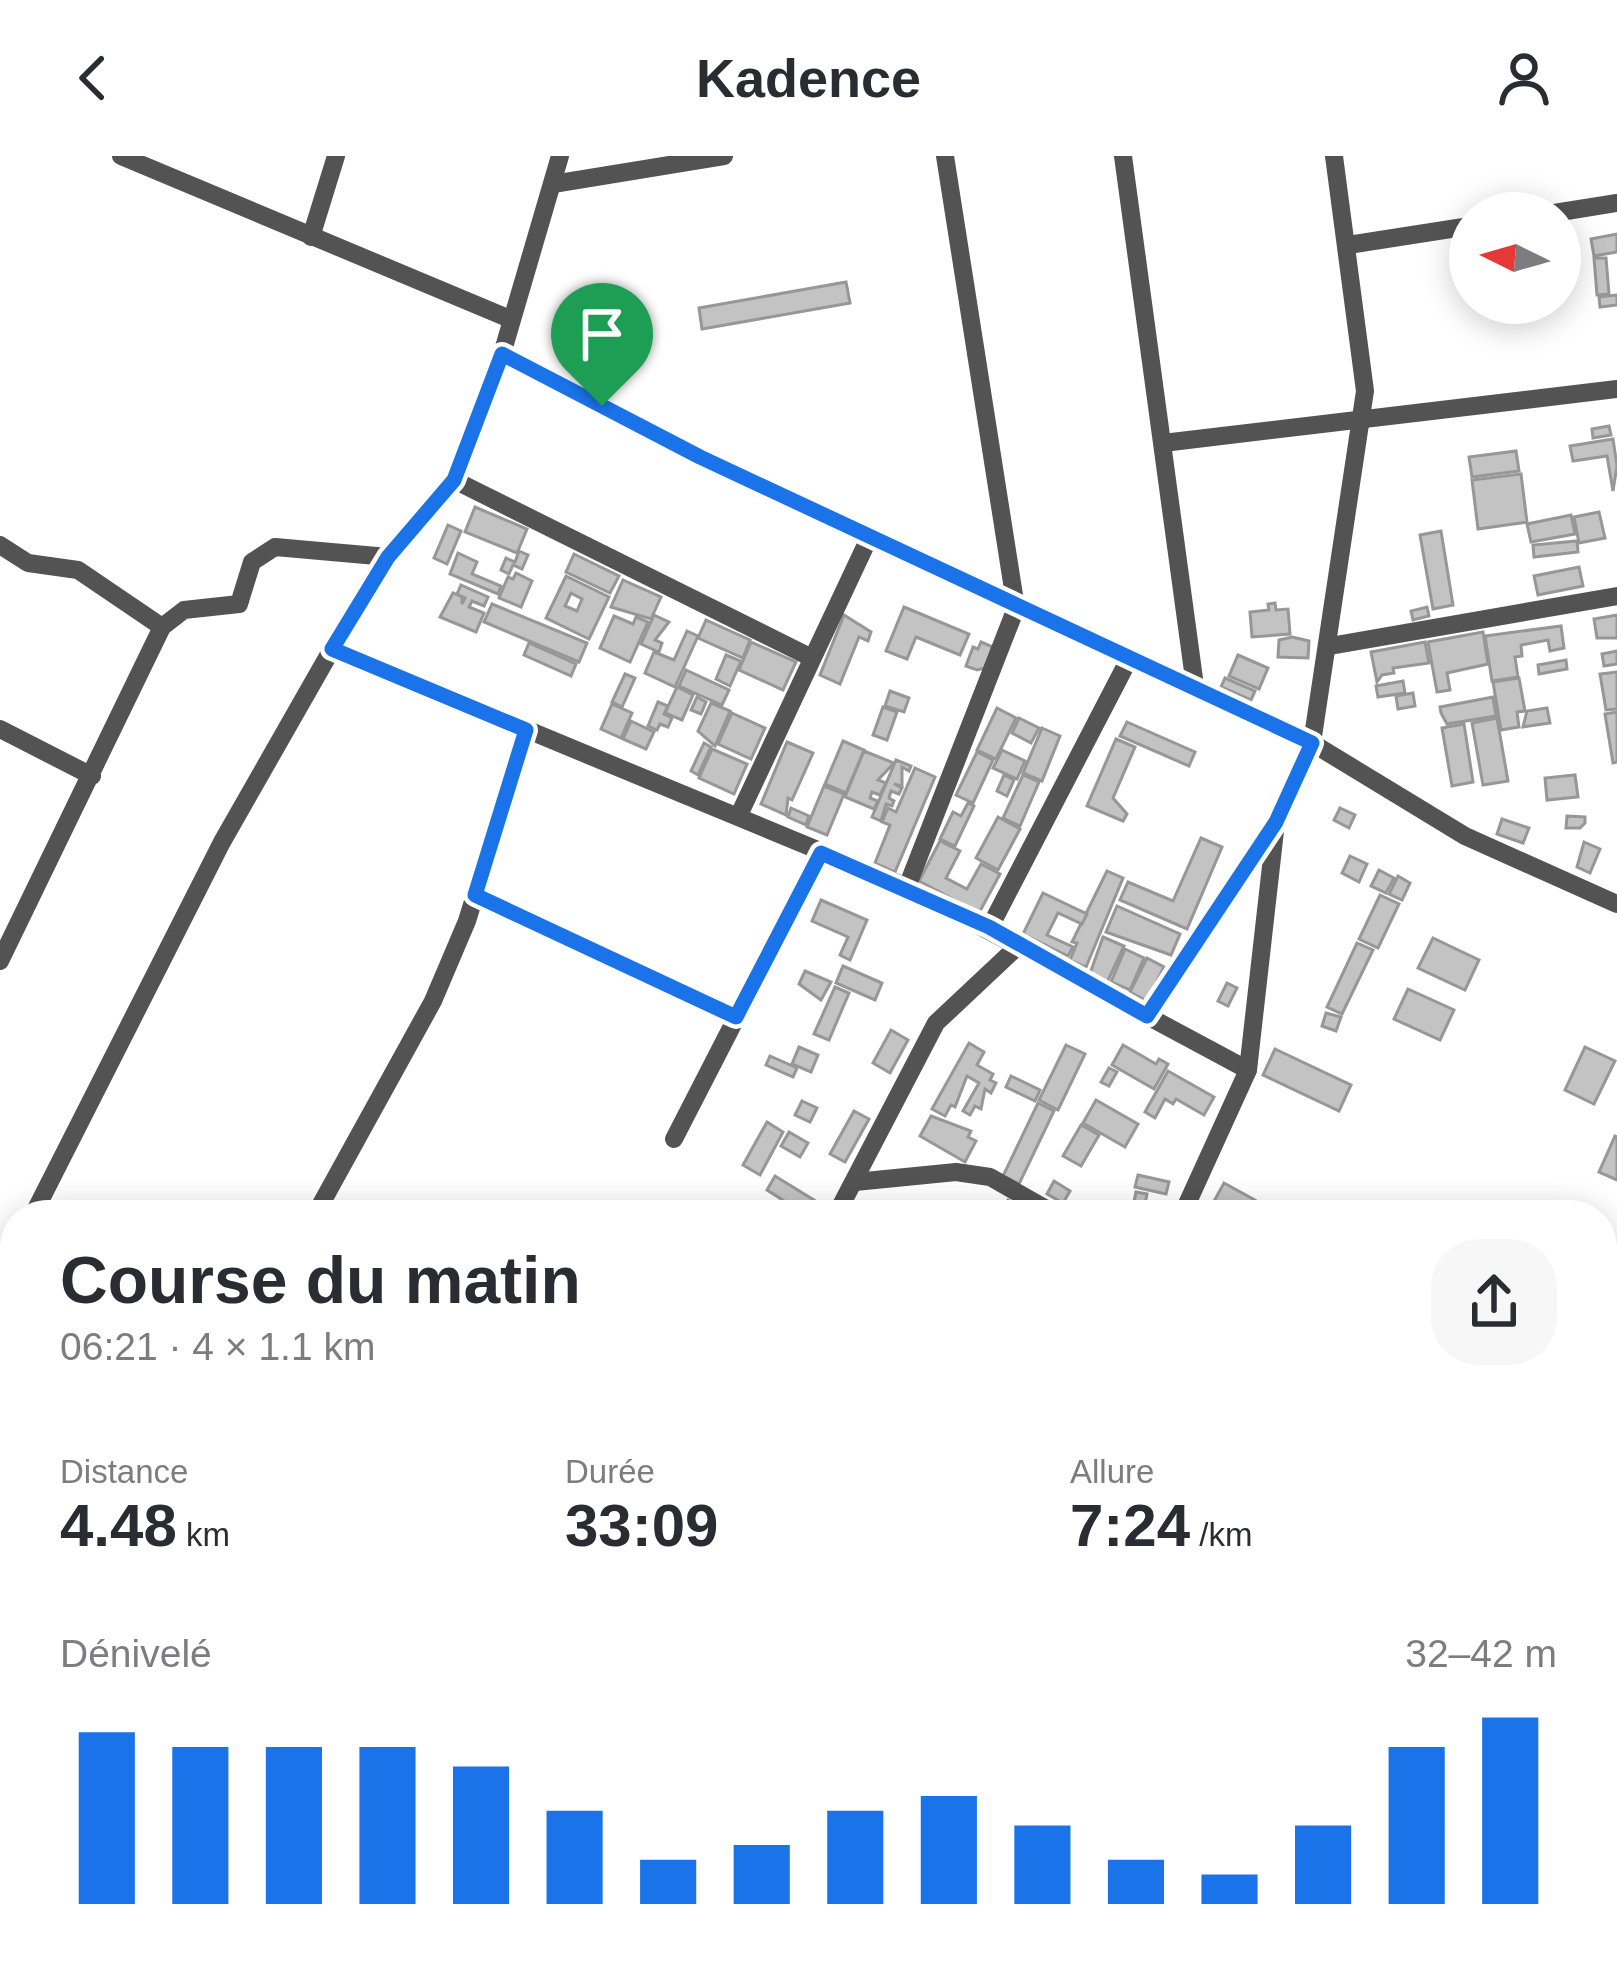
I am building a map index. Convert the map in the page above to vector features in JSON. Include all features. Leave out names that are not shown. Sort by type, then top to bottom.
[{"type":"street","points":[[121,156],[510,319]]},
{"type":"street","points":[[311,237],[336,156]]},
{"type":"street","points":[[41,1200],[222,842],[332,649],[388,557],[454,480],[502,354],[560,156]]},
{"type":"street","points":[[553,184],[724,156]]},
{"type":"street","points":[[907,887],[1016,608],[945,156]]},
{"type":"street","points":[[1123,156],[1195,686]]},
{"type":"street","points":[[1147,1016],[1276,822],[1312,743],[1363,420],[1362,338],[1334,156]]},
{"type":"street","points":[[1581,209],[1617,203]]},
{"type":"street","points":[[1348,245],[1449,229]]},
{"type":"street","points":[[502,354],[700,457],[1312,743],[1449,827],[1617,904]]},
{"type":"street","points":[[1163,443],[1617,389]]},
{"type":"street","points":[[454,480],[812,658]]},
{"type":"street","points":[[739,815],[870,536]]},
{"type":"street","points":[[0,545],[28,563],[78,570],[162,627]]},
{"type":"street","points":[[0,961],[162,627],[184,610],[239,604],[252,562],[275,547],[388,557]]},
{"type":"street","points":[[1330,646],[1617,596]]},
{"type":"street","points":[[332,649],[907,887],[1248,1070]]},
{"type":"street","points":[[989,927],[1129,659]]},
{"type":"street","points":[[0,728],[92,776]]},
{"type":"street","points":[[323,1200],[434,1001],[475,895],[526,730]]},
{"type":"street","points":[[1189,1200],[1248,1070],[1276,822]]},
{"type":"street","points":[[674,1139],[821,853]]},
{"type":"street","points":[[475,895],[736,1017]]},
{"type":"street","points":[[845,1200],[936,1023],[1018,946]]},
{"type":"street","points":[[855,1182],[956,1172],[990,1177],[1031,1200]]},
{"type":"building","points":[[1617,234],[1617,252],[1594,256],[1591,239]]},
{"type":"building","points":[[1594,258],[1606,258],[1609,294],[1597,295]]},
{"type":"building","points":[[846,282],[850,303],[702,329],[699,308]]},
{"type":"building","points":[[1617,295],[1617,305],[1600,307],[1599,297]]},
{"type":"building","points":[[1609,426],[1611,435],[1593,438],[1592,429]]},
{"type":"building","points":[[1613,439],[1617,466],[1613,491],[1607,456],[1573,461],[1570,446]]},
{"type":"building","points":[[1516,451],[1519,471],[1472,477],[1469,457]]},
{"type":"building","points":[[1521,474],[1527,522],[1478,529],[1472,480]]},
{"type":"building","points":[[475,507],[527,529],[517,553],[465,532]]},
{"type":"building","points":[[1599,512],[1605,538],[1579,543],[1574,517]]},
{"type":"building","points":[[1571,515],[1575,534],[1531,542],[1527,524]]},
{"type":"building","points":[[448,525],[461,531],[447,564],[434,558]]},
{"type":"building","points":[[1441,531],[1453,605],[1433,609],[1420,535]]},
{"type":"building","points":[[1577,541],[1578,552],[1534,557],[1533,545]]},
{"type":"building","points":[[519,551],[528,555],[522,569],[513,565],[509,574],[501,570],[506,558],[515,562]]},
{"type":"building","points":[[458,553],[477,562],[472,574],[501,586],[498,594],[450,574]]},
{"type":"building","points":[[574,554],[619,576],[610,593],[566,572]]},
{"type":"building","points":[[1579,567],[1583,586],[1538,595],[1534,576]]},
{"type":"building","points":[[516,573],[532,581],[521,607],[499,598],[508,577],[513,579]]},
{"type":"building","points":[[566,576],[609,597],[589,639],[546,618]],"holes":[[[571,593],[582,599],[577,611],[565,606]]]},
{"type":"building","points":[[623,580],[661,597],[651,619],[611,607]]},
{"type":"building","points":[[461,585],[488,597],[484,606],[472,601],[469,607],[484,613],[476,632],[440,617],[453,593],[462,597],[462,604],[465,598],[457,594]]},
{"type":"building","points":[[1275,603],[1276,610],[1288,609],[1290,634],[1252,637],[1250,612],[1269,610],[1268,604]]},
{"type":"building","points":[[492,604],[587,643],[579,662],[484,622]]},
{"type":"building","points":[[904,607],[969,634],[960,655],[916,637],[907,659],[886,651]]},
{"type":"building","points":[[1427,607],[1429,616],[1413,620],[1411,611]]},
{"type":"building","points":[[654,615],[669,622],[655,640],[662,643],[659,652],[641,644]]},
{"type":"building","points":[[844,615],[871,632],[868,641],[859,637],[840,684],[820,675]]},
{"type":"building","points":[[1617,615],[1617,638],[1597,638],[1594,619]]},
{"type":"building","points":[[614,616],[633,624],[636,617],[648,622],[630,662],[600,648]]},
{"type":"building","points":[[706,620],[750,640],[743,658],[698,638]]},
{"type":"building","points":[[1561,626],[1564,648],[1550,651],[1548,640],[1521,645],[1522,656],[1515,657],[1518,677],[1492,681],[1485,636]]},
{"type":"building","points":[[687,631],[698,636],[675,687],[645,673],[654,652],[674,660]]},
{"type":"building","points":[[1483,632],[1488,664],[1447,673],[1450,690],[1437,692],[1428,642]]},
{"type":"building","points":[[1279,640],[1309,641],[1308,658],[1278,657]]},
{"type":"building","points":[[751,642],[796,662],[783,690],[739,670]]},
{"type":"building","points":[[981,642],[993,647],[985,668],[966,666],[973,647],[978,649]]},
{"type":"building","points":[[1425,642],[1429,663],[1393,668],[1394,673],[1382,675],[1377,682],[1371,652]]},
{"type":"building","points":[[529,643],[576,664],[571,676],[524,655]]},
{"type":"building","points":[[1617,651],[1617,664],[1604,666],[1602,654]]},
{"type":"building","points":[[726,655],[741,661],[730,686],[716,679]]},
{"type":"building","points":[[1238,655],[1268,668],[1259,689],[1229,676]]},
{"type":"building","points":[[1566,660],[1567,669],[1539,674],[1538,665]]},
{"type":"building","points":[[686,670],[729,690],[722,705],[679,686]]},
{"type":"building","points":[[1617,672],[1617,709],[1606,710],[1600,674]]},
{"type":"building","points":[[625,674],[635,678],[622,707],[612,702]]},
{"type":"building","points":[[1225,678],[1255,691],[1251,700],[1221,687]]},
{"type":"building","points":[[1519,678],[1525,711],[1517,712],[1519,727],[1501,730],[1493,682]]},
{"type":"building","points":[[1403,681],[1405,693],[1378,697],[1376,686]]},
{"type":"building","points":[[677,687],[693,695],[682,720],[665,713]]},
{"type":"building","points":[[890,691],[909,698],[904,712],[885,706]]},
{"type":"building","points":[[1413,693],[1415,706],[1398,709],[1396,696]]},
{"type":"building","points":[[697,697],[706,702],[701,714],[691,710]]},
{"type":"building","points":[[1493,697],[1496,716],[1447,724],[1441,713],[1440,707]]},
{"type":"building","points":[[658,702],[668,706],[664,714],[672,718],[668,727],[660,724],[657,730],[648,726]]},
{"type":"building","points":[[711,703],[730,711],[715,746],[698,731]]},
{"type":"building","points":[[612,704],[632,713],[621,738],[601,729]]},
{"type":"building","points":[[883,707],[897,712],[887,740],[873,735]]},
{"type":"building","points":[[997,708],[1016,718],[996,759],[977,750]]},
{"type":"building","points":[[1547,708],[1550,723],[1523,727],[1527,711]]},
{"type":"building","points":[[1617,712],[1617,762],[1613,763],[1605,714]]},
{"type":"building","points":[[732,713],[765,728],[751,759],[718,744]]},
{"type":"building","points":[[1019,718],[1039,728],[1031,743],[1012,733]]},
{"type":"building","points":[[1497,718],[1508,781],[1483,785],[1472,723]]},
{"type":"building","points":[[631,721],[654,732],[646,749],[623,739]]},
{"type":"building","points":[[1127,722],[1195,752],[1189,766],[1120,736]]},
{"type":"building","points":[[1464,724],[1473,782],[1452,786],[1442,728]]},
{"type":"building","points":[[1042,728],[1060,736],[1042,781],[1023,773]]},
{"type":"building","points":[[1116,739],[1135,747],[1113,798],[1127,814],[1123,821],[1087,806]]},
{"type":"building","points":[[843,741],[864,750],[846,793],[825,784]]},
{"type":"building","points":[[787,742],[813,753],[792,800],[788,798],[786,815],[761,804]]},
{"type":"building","points":[[704,743],[711,747],[698,775],[691,771]]},
{"type":"building","points":[[712,749],[747,764],[734,794],[699,778]]},
{"type":"building","points":[[1002,750],[1025,761],[1017,779],[993,768]]},
{"type":"building","points":[[864,751],[894,763],[878,780],[886,783],[880,795],[872,792],[870,798],[878,801],[874,809],[845,797]]},
{"type":"building","points":[[977,752],[993,760],[973,803],[956,795]]},
{"type":"building","points":[[896,760],[911,766],[909,771],[902,767],[902,786],[894,784],[902,788],[899,794],[891,791],[889,798],[894,801],[892,806],[886,804],[881,821],[872,817]]},
{"type":"building","points":[[915,768],[935,777],[895,872],[875,863],[890,825],[882,822],[888,808],[896,812]]},
{"type":"building","points":[[1004,775],[1014,780],[1007,796],[997,791]]},
{"type":"building","points":[[1023,775],[1039,782],[1020,826],[1003,818]]},
{"type":"building","points":[[1575,775],[1578,797],[1547,800],[1545,778]]},
{"type":"building","points":[[824,786],[844,794],[827,835],[807,827]]},
{"type":"building","points":[[968,803],[974,806],[955,846],[940,839],[953,812],[961,816]]},
{"type":"building","points":[[791,808],[809,816],[806,825],[788,817]]},
{"type":"building","points":[[1340,808],[1355,815],[1349,828],[1334,820]]},
{"type":"building","points":[[1567,816],[1585,817],[1585,823],[1566,828]]},
{"type":"building","points":[[998,817],[1020,829],[998,870],[976,858]]},
{"type":"building","points":[[1502,819],[1529,828],[1523,843],[1497,834]]},
{"type":"building","points":[[1201,838],[1222,847],[1187,929],[1120,900],[1128,882],[1173,901]]},
{"type":"building","points":[[940,841],[960,851],[946,878],[967,889],[981,864],[1000,874],[979,913],[919,881]]},
{"type":"building","points":[[1584,842],[1600,849],[1590,873],[1577,867]]},
{"type":"building","points":[[1350,856],[1367,864],[1359,882],[1342,873]]},
{"type":"building","points":[[1379,870],[1394,878],[1386,893],[1371,886]]},
{"type":"building","points":[[1107,871],[1123,878],[1086,967],[1070,960],[1077,943],[1072,942]]},
{"type":"building","points":[[1398,876],[1410,883],[1402,900],[1389,894]]},
{"type":"building","points":[[1043,893],[1087,914],[1082,924],[1058,913],[1047,935],[1073,947],[1068,956],[1023,934]]},
{"type":"building","points":[[1380,895],[1399,904],[1378,948],[1359,939]]},
{"type":"building","points":[[821,900],[867,920],[850,960],[840,955],[848,937],[812,921]]},
{"type":"building","points":[[1117,906],[1180,934],[1171,955],[1106,932]]},
{"type":"building","points":[[1103,937],[1124,946],[1104,989],[1087,982]]},
{"type":"building","points":[[1433,938],[1479,960],[1465,990],[1418,968]]},
{"type":"building","points":[[1357,943],[1373,950],[1342,1014],[1327,1007]]},
{"type":"building","points":[[1125,949],[1144,958],[1130,990],[1111,982]]},
{"type":"building","points":[[1147,958],[1164,967],[1147,1001],[1130,992]]},
{"type":"building","points":[[843,966],[882,983],[875,1000],[836,983]]},
{"type":"building","points":[[805,971],[831,982],[821,1000],[799,984]]},
{"type":"building","points":[[1227,983],[1237,988],[1228,1006],[1218,1001]]},
{"type":"building","points":[[835,987],[849,993],[829,1040],[814,1034]]},
{"type":"building","points":[[1408,989],[1454,1010],[1440,1040],[1394,1019]]},
{"type":"building","points":[[1326,1013],[1341,1017],[1336,1031],[1322,1026]]},
{"type":"building","points":[[891,1030],[908,1040],[890,1073],[873,1063]]},
{"type":"building","points":[[969,1043],[984,1052],[977,1065],[993,1074],[990,1080],[996,1083],[991,1093],[985,1089],[981,1109],[975,1106],[970,1115],[963,1111],[979,1083],[967,1076],[955,1107],[951,1105],[945,1116],[932,1109]]},
{"type":"building","points":[[1066,1045],[1085,1054],[1058,1110],[1039,1100]]},
{"type":"building","points":[[1123,1045],[1156,1064],[1159,1059],[1168,1064],[1154,1089],[1112,1065]]},
{"type":"building","points":[[799,1047],[818,1055],[811,1072],[792,1064]]},
{"type":"building","points":[[1585,1047],[1615,1061],[1594,1104],[1565,1090]]},
{"type":"building","points":[[1275,1049],[1351,1085],[1339,1111],[1263,1075]]},
{"type":"building","points":[[770,1056],[797,1068],[793,1077],[766,1065]]},
{"type":"building","points":[[1109,1068],[1117,1072],[1109,1086],[1101,1082]]},
{"type":"building","points":[[1168,1071],[1214,1097],[1204,1115],[1176,1099],[1173,1104],[1165,1099],[1155,1118],[1145,1112]]},
{"type":"building","points":[[1011,1076],[1040,1090],[1035,1101],[1006,1087]]},
{"type":"building","points":[[1096,1100],[1138,1124],[1125,1147],[1083,1123]]},
{"type":"building","points":[[802,1101],[817,1108],[810,1122],[795,1115]]},
{"type":"building","points":[[1038,1103],[1054,1111],[1019,1184],[1003,1176]]},
{"type":"building","points":[[854,1111],[869,1119],[845,1162],[830,1154]]},
{"type":"building","points":[[931,1116],[971,1131],[968,1137],[976,1141],[965,1162],[920,1136]]},
{"type":"building","points":[[767,1122],[783,1132],[760,1175],[743,1165]]},
{"type":"building","points":[[1081,1125],[1099,1135],[1081,1166],[1063,1156]]},
{"type":"building","points":[[789,1132],[808,1143],[800,1157],[781,1146]]},
{"type":"building","points":[[1617,1137],[1617,1180],[1599,1172]]},
{"type":"building","points":[[1138,1175],[1169,1182],[1166,1194],[1135,1187]]},
{"type":"building","points":[[775,1176],[814,1200],[783,1200],[767,1190]]},
{"type":"building","points":[[1054,1181],[1070,1191],[1065,1200],[1047,1194]]},
{"type":"building","points":[[1224,1183],[1255,1200],[1215,1200]]},
{"type":"route","points":[[502,354],[602,406],[1016,608],[1312,743],[1276,822],[1147,1016],[989,927],[821,853],[736,1017],[475,895],[526,730],[332,649],[388,557],[454,480],[502,354]]}]
